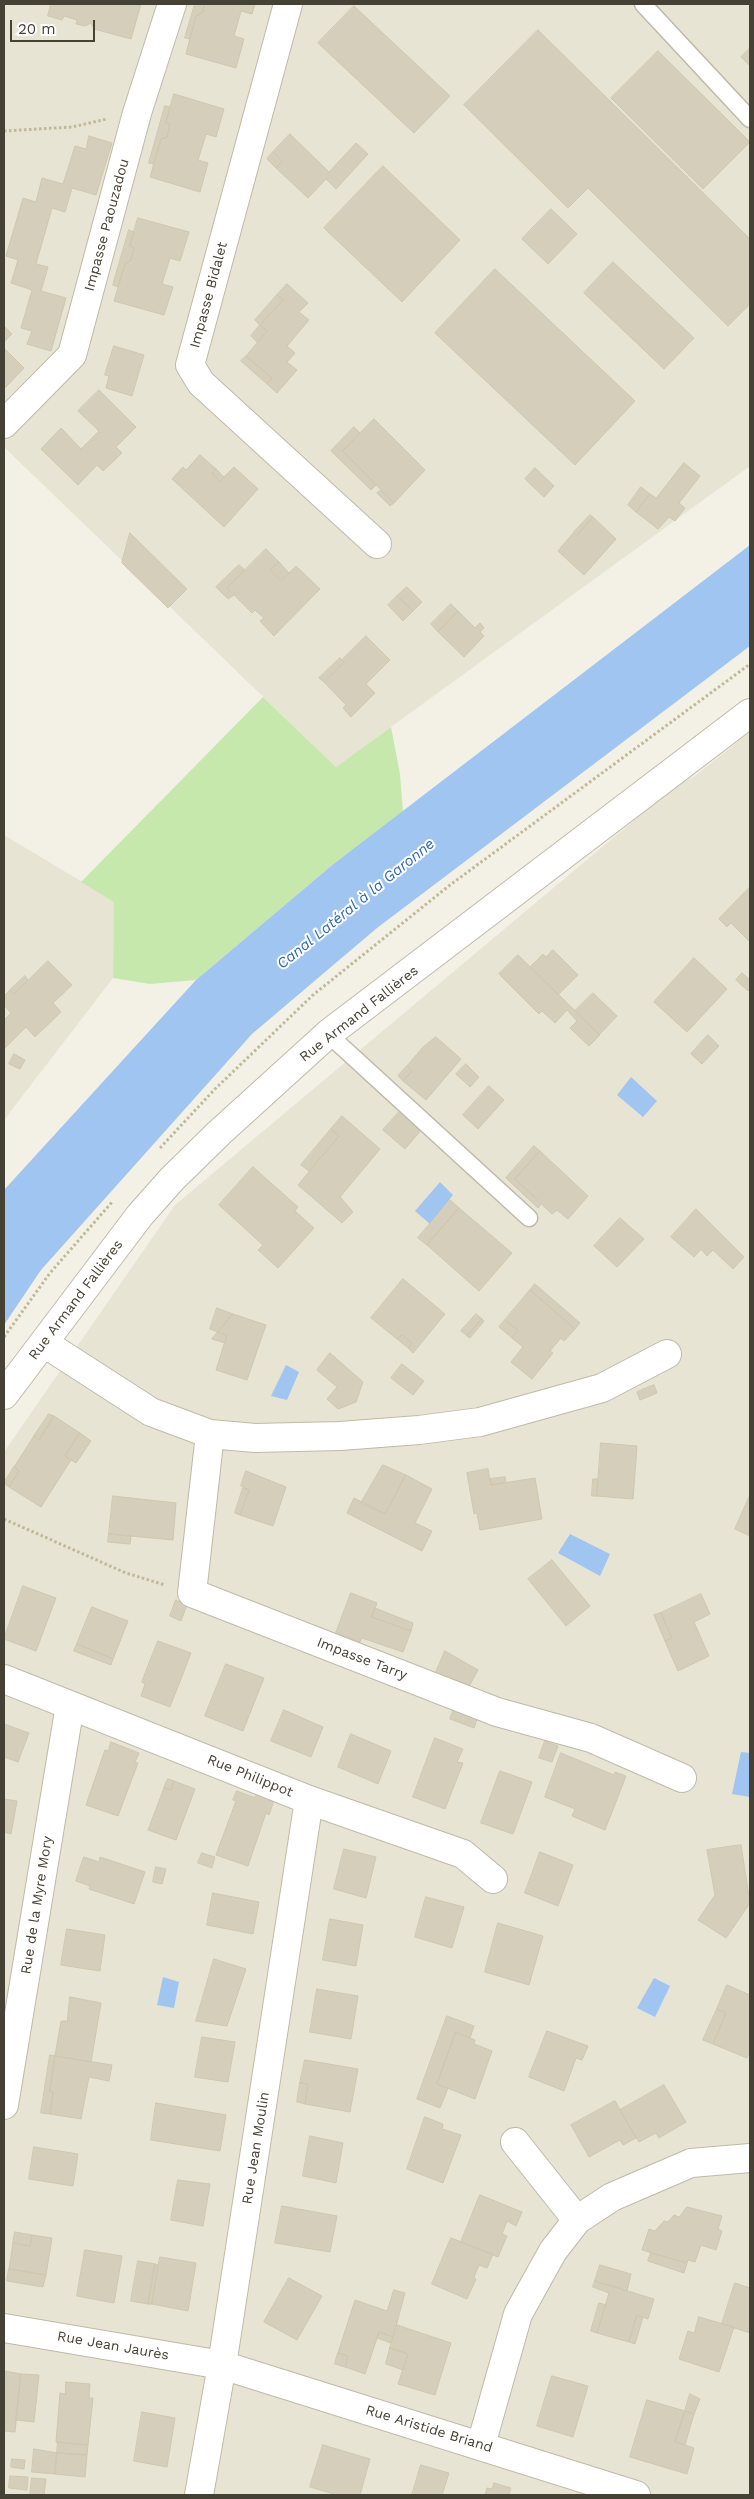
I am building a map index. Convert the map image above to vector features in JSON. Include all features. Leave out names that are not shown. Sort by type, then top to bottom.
[{"type":"street","name":"Impasse Paouzadou","points":[[4,424],[72,355],[137,113],[172,4]]},
{"type":"street","name":"Impasse Bidalet","points":[[288,4],[190,365],[201,383],[377,544]]},
{"type":"street","name":"Rue Armand Fallières","points":[[4,1395],[140,1215],[219,1133],[328,1034],[750,713]]},
{"type":"street","points":[[44,1343],[151,1412],[210,1434],[255,1438],[340,1436],[419,1430],[480,1422],[602,1388],[666,1354]]},
{"type":"street","points":[[192,1593],[210,1434]]},
{"type":"street","name":"Impasse Tarry","points":[[192,1593],[498,1712],[591,1738],[682,1778]]},
{"type":"street","name":"Rue Philippot","points":[[4,1679],[310,1800],[463,1854],[493,1879]]},
{"type":"street","name":"Rue de la Myre Mory","points":[[4,2105],[70,1705]]},
{"type":"street","name":"Rue Jean Moulin","points":[[199,2495],[222,2365],[310,1800]]},
{"type":"street","points":[[515,2142],[577,2220]]},
{"type":"street","points":[[481,2445],[518,2314],[553,2251],[577,2220],[612,2197],[692,2163],[750,2158]]},
{"type":"street","name":"Rue Jean Jaurès","points":[[4,2328],[222,2365]]},
{"type":"street","name":"Rue Aristide Briand","points":[[222,2365],[636,2495]]},
{"type":"lane","points":[[643,4],[750,119]]},
{"type":"lane","points":[[328,1034],[529,1218]]},
{"type":"path","points":[[4,130],[72,127],[137,113]]},
{"type":"path","points":[[4,1519],[126,1573],[192,1593]]},
{"type":"shaded area","points":[[4,4],[750,4],[750,466],[336,767],[4,447]]},
{"type":"shaded area","points":[[750,732],[750,2495],[4,2495],[4,1452],[175,1205],[675,786],[695,776]]},
{"type":"shaded area","points":[[4,835],[114,901],[114,921],[113,978],[4,1120]]},
{"type":"green space","points":[[263,697],[336,767],[391,727],[400,774],[403,812],[331,866],[196,980],[150,984],[113,978],[114,902],[81,882]]},
{"type":"water","name":"Canal Latéral à la Garonne","points":[[750,545],[750,646],[377,928],[252,1034],[41,1270],[4,1325],[4,1190],[196,980],[331,866]]},
{"type":"water","points":[[631,1077],[657,1101],[643,1117],[617,1095]]},
{"type":"water","points":[[440,1182],[453,1195],[430,1224],[415,1211]]},
{"type":"water","points":[[286,1365],[299,1372],[287,1400],[271,1396]]},
{"type":"water","points":[[570,1534],[610,1554],[600,1576],[558,1553]]},
{"type":"water","points":[[741,1752],[750,1753],[750,1797],[732,1794]]},
{"type":"water","points":[[163,1977],[179,1982],[174,2008],[157,2005]]},
{"type":"water","points":[[654,1978],[670,1986],[655,2017],[637,2008]]},
{"type":"building","points":[[51,4],[141,4],[131,39],[94,29],[91,23],[85,26],[76,24],[77,20],[64,16],[62,20],[48,16]]},
{"type":"building","points":[[195,4],[205,4],[202,13],[196,16],[190,39],[185,38]]},
{"type":"building","points":[[205,4],[255,4],[252,14],[241,11],[234,36],[244,39],[236,68],[186,54],[196,16],[202,13]]},
{"type":"building","points":[[354,6],[450,96],[414,133],[318,43]]},
{"type":"building","points":[[538,30],[750,239],[750,304],[728,326],[588,188],[568,208],[464,105]]},
{"type":"building","points":[[750,48],[750,66],[741,57]]},
{"type":"building","points":[[658,51],[750,142],[703,189],[611,98]]},
{"type":"building","points":[[174,94],[224,109],[216,137],[206,134],[198,160],[208,163],[200,192],[150,177],[161,139],[167,137],[170,124],[166,123]]},
{"type":"building","points":[[165,106],[170,107],[166,123],[170,124],[167,137],[161,139],[154,164],[149,163]]},
{"type":"building","points":[[290,134],[329,172],[356,143],[368,154],[336,189],[326,179],[308,198],[276,168],[282,161],[273,152]]},
{"type":"building","points":[[89,136],[112,143],[96,195],[72,188],[65,212],[52,208],[36,264],[48,267],[41,291],[66,298],[51,351],[27,344],[32,331],[21,328],[32,290],[11,283],[18,260],[6,256],[23,198],[36,202],[42,178],[63,184],[75,146],[86,149]]},
{"type":"building","points":[[273,152],[282,161],[276,168],[267,159]]},
{"type":"building","points":[[383,166],[460,240],[402,302],[324,228]]},
{"type":"building","points":[[551,209],[577,234],[548,264],[522,239]]},
{"type":"building","points":[[138,218],[189,232],[180,261],[170,258],[162,284],[173,287],[164,315],[114,301],[125,264],[131,260],[134,248],[130,246]]},
{"type":"building","points":[[129,230],[134,232],[130,246],[134,248],[131,260],[125,264],[118,287],[113,285]]},
{"type":"building","points":[[613,262],[694,338],[664,369],[584,293]]},
{"type":"building","points":[[495,269],[635,401],[575,465],[435,333]]},
{"type":"building","points":[[287,284],[308,303],[299,312],[309,320],[287,346],[295,353],[287,362],[297,370],[277,393],[267,384],[272,378],[246,356],[267,331],[260,325],[283,300],[277,295]]},
{"type":"building","points":[[277,295],[283,300],[260,325],[255,320]]},
{"type":"building","points":[[260,325],[267,331],[257,342],[251,336]]},
{"type":"building","points":[[4,326],[12,334],[4,342]]},
{"type":"building","points":[[114,346],[144,355],[132,396],[106,388],[109,376],[105,375]]},
{"type":"building","points":[[4,348],[24,368],[4,389]]},
{"type":"building","points":[[246,356],[272,378],[267,384],[241,361]]},
{"type":"building","points":[[99,390],[136,427],[116,447],[122,453],[103,471],[97,465],[78,485],[41,449],[61,428],[81,449],[99,431],[78,411]]},
{"type":"building","points":[[374,419],[425,470],[394,503],[343,451]]},
{"type":"building","points":[[354,427],[360,433],[343,451],[376,485],[371,490],[331,451]]},
{"type":"building","points":[[200,455],[216,469],[212,474],[220,481],[234,467],[258,489],[224,527],[172,479],[183,467],[186,470]]},
{"type":"building","points":[[684,463],[700,476],[679,503],[685,508],[675,521],[669,517],[658,529],[636,512],[650,494],[656,498]]},
{"type":"building","points":[[535,468],[554,486],[544,497],[525,479]]},
{"type":"building","points":[[216,469],[224,477],[220,481],[212,474]]},
{"type":"building","points":[[641,487],[650,494],[636,512],[628,505]]},
{"type":"building","points":[[381,490],[394,503],[390,506],[377,493]]},
{"type":"building","points":[[590,515],[593,517],[577,535],[574,532]]},
{"type":"building","points":[[593,517],[616,539],[584,575],[558,551],[574,532],[577,535]]},
{"type":"building","points":[[130,533],[187,589],[168,608],[122,563]]},
{"type":"building","points":[[266,549],[279,562],[270,570],[281,581],[296,566],[320,589],[274,636],[260,621],[264,618],[255,610],[252,613],[227,588]]},
{"type":"building","points":[[279,562],[289,573],[281,581],[270,570]]},
{"type":"building","points":[[239,565],[245,570],[227,588],[234,595],[228,599],[216,587]]},
{"type":"building","points":[[407,587],[422,602],[413,611],[397,596]]},
{"type":"building","points":[[397,596],[413,611],[403,621],[388,605]]},
{"type":"building","points":[[451,604],[458,611],[438,632],[431,624]]},
{"type":"building","points":[[458,611],[475,628],[480,623],[484,628],[480,632],[484,636],[464,657],[438,632]]},
{"type":"building","points":[[366,636],[390,660],[366,684],[375,693],[351,717],[343,708],[346,705],[324,682],[344,662],[342,660]]},
{"type":"building","points":[[340,658],[344,662],[324,682],[319,678]]},
{"type":"building","points":[[750,887],[750,942],[731,923],[727,927],[719,919]]},
{"type":"building","points":[[553,950],[578,975],[558,995],[530,967],[543,954],[546,957]]},
{"type":"building","points":[[518,955],[600,1035],[589,1046],[570,1028],[577,1021],[567,1010],[555,1023],[542,1011],[539,1014],[499,974]]},
{"type":"building","points":[[694,958],[727,989],[687,1032],[654,1002]]},
{"type":"building","points":[[48,961],[72,985],[53,1003],[61,1012],[35,1037],[26,1027],[4,1049],[4,1020],[11,1013],[4,1005],[4,996],[10,990],[14,994]]},
{"type":"building","points":[[742,973],[750,980],[748,991],[736,980]]},
{"type":"building","points":[[25,976],[28,980],[14,994],[10,990]]},
{"type":"building","points":[[593,993],[617,1016],[599,1035],[575,1011]]},
{"type":"building","points":[[708,1035],[719,1046],[702,1064],[691,1054]]},
{"type":"building","points":[[436,1037],[461,1059],[426,1100],[403,1081],[412,1071],[407,1066],[423,1047]]},
{"type":"building","points":[[14,1054],[25,1060],[20,1069],[9,1064]]},
{"type":"building","points":[[466,1064],[479,1077],[470,1087],[456,1074]]},
{"type":"building","points":[[407,1066],[412,1071],[403,1081],[398,1076]]},
{"type":"building","points":[[489,1086],[504,1100],[478,1129],[463,1115]]},
{"type":"building","points":[[400,1111],[422,1129],[405,1149],[383,1130]]},
{"type":"building","points":[[342,1116],[380,1149],[340,1197],[353,1212],[342,1223],[298,1185],[339,1136],[331,1129]]},
{"type":"building","points":[[331,1129],[339,1136],[309,1171],[301,1165]]},
{"type":"building","points":[[534,1146],[540,1151],[515,1179],[542,1203],[538,1208],[506,1178]]},
{"type":"building","points":[[540,1151],[588,1196],[568,1219],[557,1210],[552,1214],[515,1179]]},
{"type":"building","points":[[253,1167],[298,1207],[295,1211],[314,1228],[278,1268],[258,1250],[263,1245],[219,1205]]},
{"type":"building","points":[[450,1200],[459,1208],[427,1245],[418,1238]]},
{"type":"building","points":[[459,1208],[512,1253],[479,1291],[427,1245]]},
{"type":"building","points":[[696,1209],[744,1257],[733,1269],[713,1250],[707,1256],[701,1249],[694,1257],[671,1237]]},
{"type":"building","points":[[620,1218],[644,1239],[617,1267],[594,1246]]},
{"type":"building","points":[[403,1279],[445,1314],[413,1353],[408,1348],[412,1343],[402,1335],[397,1339],[371,1318]]},
{"type":"building","points":[[535,1284],[580,1323],[575,1329],[530,1290]]},
{"type":"building","points":[[530,1290],[575,1329],[564,1341],[561,1338],[550,1351],[553,1353],[532,1379],[511,1362],[523,1347],[512,1338],[518,1330],[505,1320]]},
{"type":"building","points":[[217,1308],[233,1314],[218,1332],[210,1329]]},
{"type":"building","points":[[233,1314],[266,1325],[247,1380],[216,1370],[227,1335],[218,1332]]},
{"type":"building","points":[[476,1314],[482,1319],[467,1336],[461,1331]]},
{"type":"building","points":[[482,1319],[484,1321],[470,1338],[467,1336]]},
{"type":"building","points":[[505,1320],[518,1330],[512,1338],[499,1327]]},
{"type":"building","points":[[218,1332],[227,1335],[225,1343],[212,1339]]},
{"type":"building","points":[[402,1335],[412,1343],[408,1348],[397,1339]]},
{"type":"building","points":[[330,1353],[363,1382],[356,1402],[338,1409],[327,1399],[337,1387],[317,1370]]},
{"type":"building","points":[[402,1364],[424,1381],[413,1395],[391,1378]]},
{"type":"building","points":[[654,1385],[657,1393],[640,1400],[637,1392]]},
{"type":"building","points":[[49,1414],[54,1416],[39,1440],[34,1436]]},
{"type":"building","points":[[54,1416],[80,1433],[65,1456],[71,1460],[41,1507],[9,1487],[19,1471],[14,1467],[34,1436],[39,1440]]},
{"type":"building","points":[[80,1433],[91,1441],[76,1463],[65,1456]]},
{"type":"building","points":[[601,1443],[637,1446],[633,1499],[597,1496]]},
{"type":"building","points":[[383,1465],[406,1475],[385,1514],[361,1503]]},
{"type":"building","points":[[14,1467],[19,1471],[9,1487],[4,1483]]},
{"type":"building","points":[[488,1469],[491,1485],[535,1478],[542,1519],[480,1530],[477,1513],[474,1514],[467,1473]]},
{"type":"building","points":[[246,1471],[286,1487],[273,1526],[240,1515],[249,1490],[241,1486]]},
{"type":"building","points":[[406,1475],[432,1489],[415,1523],[432,1531],[422,1551],[347,1513],[354,1498],[385,1514]]},
{"type":"building","points":[[505,1477],[506,1483],[491,1485],[490,1479]]},
{"type":"building","points":[[593,1479],[598,1479],[597,1496],[592,1496]]},
{"type":"building","points":[[243,1488],[249,1490],[240,1515],[235,1513]]},
{"type":"building","points":[[750,1495],[750,1536],[735,1529]]},
{"type":"building","points":[[113,1496],[176,1503],[173,1540],[109,1534]]},
{"type":"building","points":[[109,1534],[131,1536],[130,1544],[108,1542]]},
{"type":"building","points":[[552,1560],[590,1606],[566,1626],[528,1579]]},
{"type":"building","points":[[23,1586],[56,1598],[36,1651],[4,1639]]},
{"type":"building","points":[[351,1593],[377,1603],[372,1617],[411,1631],[403,1652],[362,1638],[360,1642],[336,1633]]},
{"type":"building","points":[[701,1594],[710,1614],[694,1622],[709,1656],[678,1671],[665,1641],[672,1638],[661,1613]]},
{"type":"building","points":[[176,1600],[187,1605],[181,1621],[170,1616]]},
{"type":"building","points":[[92,1607],[128,1621],[113,1659],[77,1644]]},
{"type":"building","points":[[375,1608],[413,1623],[411,1631],[372,1617]]},
{"type":"building","points":[[661,1613],[672,1638],[665,1641],[654,1615]]},
{"type":"building","points":[[158,1641],[191,1653],[170,1707],[141,1696],[145,1684],[142,1682]]},
{"type":"building","points":[[77,1644],[113,1659],[111,1665],[74,1651]]},
{"type":"building","points":[[445,1651],[478,1670],[467,1690],[434,1677]]},
{"type":"building","points":[[226,1664],[264,1678],[243,1731],[205,1716]]},
{"type":"building","points":[[456,1704],[479,1713],[474,1728],[450,1719]]},
{"type":"building","points":[[284,1710],[323,1727],[311,1757],[271,1741]]},
{"type":"building","points":[[4,1724],[29,1733],[18,1762],[4,1757]]},
{"type":"building","points":[[351,1734],[391,1751],[378,1784],[338,1767]]},
{"type":"building","points":[[435,1738],[463,1749],[457,1762],[463,1763],[445,1809],[413,1797]]},
{"type":"building","points":[[545,1741],[558,1746],[552,1762],[539,1758]]},
{"type":"building","points":[[111,1742],[139,1753],[135,1762],[138,1763],[118,1816],[86,1805],[105,1750],[108,1751]]},
{"type":"building","points":[[561,1753],[614,1775],[615,1772],[626,1776],[605,1830],[572,1816],[575,1809],[545,1797]]},
{"type":"building","points":[[500,1771],[532,1782],[513,1834],[481,1823]]},
{"type":"building","points":[[168,1779],[174,1781],[171,1790],[164,1788]]},
{"type":"building","points":[[174,1781],[195,1789],[176,1840],[148,1830],[164,1788],[171,1790]]},
{"type":"building","points":[[237,1791],[255,1798],[257,1793],[274,1800],[269,1815],[266,1813],[248,1866],[216,1855],[236,1801],[233,1800]]},
{"type":"building","points":[[4,1799],[17,1801],[11,1834],[4,1832]]},
{"type":"building","points":[[741,1845],[750,1903],[726,1938],[698,1920],[715,1895],[707,1850]]},
{"type":"building","points":[[344,1849],[376,1857],[366,1898],[334,1889]]},
{"type":"building","points":[[540,1852],[573,1865],[558,1906],[525,1893]]},
{"type":"building","points":[[202,1853],[215,1857],[212,1868],[198,1863]]},
{"type":"building","points":[[84,1857],[99,1862],[100,1857],[145,1872],[134,1904],[89,1889],[90,1886],[76,1881]]},
{"type":"building","points":[[156,1867],[166,1869],[162,1884],[153,1882]]},
{"type":"building","points":[[213,1893],[259,1902],[253,1934],[207,1925]]},
{"type":"building","points":[[426,1897],[464,1907],[452,1948],[415,1937]]},
{"type":"building","points":[[330,1919],[363,1925],[356,1966],[323,1960]]},
{"type":"building","points":[[498,1923],[543,1936],[529,1985],[485,1972]]},
{"type":"building","points":[[67,1929],[105,1935],[100,1971],[61,1965]]},
{"type":"building","points":[[214,1959],[246,1969],[227,2026],[196,2021]]},
{"type":"building","points":[[727,1985],[750,1995],[750,2051],[747,2058],[713,2044],[726,2013],[717,2009]]},
{"type":"building","points":[[317,1989],[358,1996],[351,2039],[310,2032]]},
{"type":"building","points":[[70,1997],[101,2003],[91,2062],[55,2056],[61,2021],[67,2021]]},
{"type":"building","points":[[717,2009],[726,2013],[713,2044],[703,2040]]},
{"type":"building","points":[[447,2016],[474,2026],[470,2038],[456,2032],[437,2084],[448,2088],[440,2108],[417,2099]]},
{"type":"building","points":[[547,2031],[588,2046],[582,2060],[576,2058],[564,2091],[529,2077]]},
{"type":"building","points":[[456,2032],[475,2040],[474,2044],[492,2051],[475,2099],[437,2084]]},
{"type":"building","points":[[202,2037],[235,2042],[228,2082],[195,2077]]},
{"type":"building","points":[[50,2055],[55,2056],[50,2091],[53,2092],[50,2114],[41,2113]]},
{"type":"building","points":[[55,2056],[112,2065],[109,2081],[89,2077],[81,2119],[50,2114],[53,2092],[50,2091]]},
{"type":"building","points":[[305,2060],[358,2069],[350,2112],[305,2104],[308,2084],[300,2083]]},
{"type":"building","points":[[300,2083],[308,2084],[305,2104],[297,2102]]},
{"type":"building","points":[[664,2085],[686,2122],[659,2138],[656,2133],[639,2142],[620,2110]]},
{"type":"building","points":[[615,2101],[636,2138],[623,2145],[620,2140],[589,2157],[571,2125]]},
{"type":"building","points":[[156,2103],[226,2115],[220,2151],[151,2140]]},
{"type":"building","points":[[425,2117],[443,2124],[442,2129],[461,2135],[443,2183],[407,2169]]},
{"type":"building","points":[[310,2136],[343,2143],[336,2183],[303,2176]]},
{"type":"building","points":[[34,2147],[78,2154],[73,2186],[29,2179]]},
{"type":"building","points":[[178,2180],[210,2184],[203,2226],[171,2220]]},
{"type":"building","points":[[480,2195],[522,2212],[516,2226],[507,2221],[502,2234],[507,2236],[498,2257],[461,2242]]},
{"type":"building","points":[[282,2206],[337,2216],[330,2252],[275,2243]]},
{"type":"building","points":[[687,2207],[722,2216],[718,2229],[722,2231],[716,2250],[701,2245],[695,2262],[688,2260],[687,2263],[642,2250],[649,2229],[655,2231],[664,2221],[668,2222],[674,2215],[679,2217]]},
{"type":"building","points":[[15,2232],[32,2235],[30,2246],[13,2243]]},
{"type":"building","points":[[32,2235],[52,2238],[46,2275],[9,2269],[13,2243],[30,2246]]},
{"type":"building","points":[[451,2238],[493,2254],[487,2268],[479,2265],[474,2277],[476,2279],[467,2299],[432,2284]]},
{"type":"building","points":[[85,2250],[122,2256],[114,2303],[77,2296]]},
{"type":"building","points":[[651,2253],[687,2263],[684,2273],[648,2261]]},
{"type":"building","points":[[160,2257],[196,2263],[188,2311],[152,2304]]},
{"type":"building","points":[[138,2261],[155,2264],[148,2304],[131,2301]]},
{"type":"building","points":[[155,2264],[158,2265],[152,2304],[148,2304]]},
{"type":"building","points":[[600,2265],[631,2274],[627,2291],[595,2281]]},
{"type":"building","points":[[9,2269],[46,2275],[43,2287],[7,2281]]},
{"type":"building","points":[[289,2278],[322,2296],[297,2340],[264,2322]]},
{"type":"building","points":[[595,2281],[654,2299],[648,2319],[637,2315],[629,2342],[597,2333],[609,2293],[593,2287]]},
{"type":"building","points":[[735,2283],[750,2288],[750,2333],[722,2324]]},
{"type":"building","points":[[394,2290],[405,2293],[393,2337],[379,2332],[365,2374],[345,2367],[348,2356],[338,2353],[355,2300],[387,2311]]},
{"type":"building","points":[[599,2303],[606,2305],[597,2333],[591,2331]]},
{"type":"building","points":[[637,2315],[643,2317],[635,2344],[629,2342]]},
{"type":"building","points":[[699,2317],[734,2327],[719,2372],[679,2359],[688,2331],[694,2333]]},
{"type":"building","points":[[397,2325],[451,2343],[435,2395],[398,2384],[408,2354],[390,2348]]},
{"type":"building","points":[[379,2332],[393,2337],[391,2343],[377,2338]]},
{"type":"building","points":[[390,2348],[408,2354],[403,2370],[386,2364]]},
{"type":"building","points":[[338,2353],[348,2356],[345,2367],[335,2364]]},
{"type":"building","points":[[4,2371],[21,2374],[15,2432],[4,2431]]},
{"type":"building","points":[[21,2374],[39,2375],[34,2422],[16,2420]]},
{"type":"building","points":[[552,2376],[588,2386],[573,2437],[537,2426]]},
{"type":"building","points":[[66,2382],[90,2384],[89,2398],[93,2398],[88,2445],[56,2442],[60,2393],[65,2394]]},
{"type":"building","points":[[690,2394],[700,2399],[694,2414],[685,2411]]},
{"type":"building","points":[[647,2400],[685,2411],[675,2442],[694,2448],[687,2474],[630,2457]]},
{"type":"building","points":[[685,2411],[694,2414],[685,2445],[675,2442]]},
{"type":"building","points":[[142,2412],[175,2418],[167,2467],[134,2461]]},
{"type":"building","points":[[58,2442],[88,2445],[87,2455],[57,2453]]},
{"type":"building","points":[[323,2445],[370,2459],[360,2495],[337,2495],[310,2487]]},
{"type":"building","points":[[34,2449],[57,2453],[55,2474],[32,2472]]},
{"type":"building","points":[[57,2453],[87,2455],[85,2477],[55,2474]]},
{"type":"building","points":[[12,2459],[25,2460],[24,2469],[11,2467]]},
{"type":"building","points":[[421,2465],[449,2473],[442,2495],[412,2495]]},
{"type":"building","points":[[10,2476],[28,2477],[27,2490],[9,2488]]},
{"type":"building","points":[[32,2478],[46,2479],[44,2495],[30,2495]]},
{"type":"building","points":[[494,2483],[511,2488],[509,2494],[513,2495],[485,2495],[487,2488],[492,2489]]}]
